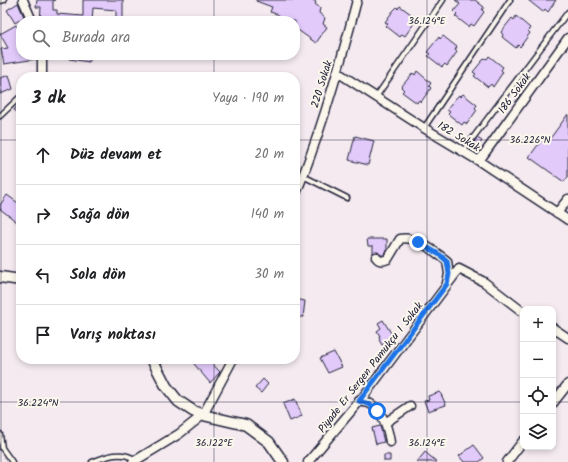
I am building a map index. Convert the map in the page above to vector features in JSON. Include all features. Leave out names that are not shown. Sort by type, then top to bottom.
[{"type":"street","points":[[23,0],[30,16]]},
{"type":"street","name":"220 Sokak","points":[[300,184],[337,72],[357,0]]},
{"type":"street","name":"186 Sokak","points":[[479,161],[567,43]]},
{"type":"street","points":[[42,60],[42,72]]},
{"type":"street","name":"182 Sokak","points":[[337,72],[424,128],[479,161],[568,220]]},
{"type":"street","points":[[557,213],[568,199]]},
{"type":"street","points":[[376,258],[381,261],[388,259],[400,239],[410,238],[440,255],[447,261],[449,274],[447,284]]},
{"type":"street","name":"Piyade Er Sergen Pamukçu 1 Sokak","points":[[308,462],[359,401],[459,269],[484,282],[520,310]]},
{"type":"street","points":[[0,277],[16,279]]},
{"type":"street","points":[[556,330],[568,338]]},
{"type":"street","points":[[155,364],[171,394],[186,407],[203,415],[246,425],[269,442],[283,462]]},
{"type":"street","points":[[135,461],[179,434],[203,415],[230,364]]},
{"type":"street","points":[[556,399],[568,384]]},
{"type":"street","points":[[359,401],[369,404],[377,411],[387,425],[390,442]]},
{"type":"street","points":[[385,423],[410,406]]},
{"type":"street","points":[[507,462],[520,445]]},
{"type":"lane","points":[[0,1],[4,0]]},
{"type":"lane","points":[[376,97],[443,0]]},
{"type":"lane","points":[[424,128],[510,0]]},
{"type":"lane","points":[[463,151],[568,12]]},
{"type":"lane","points":[[0,116],[16,101]]},
{"type":"lane","points":[[303,176],[347,198]]},
{"type":"lane","points":[[0,434],[2,448],[12,462]]},
{"type":"lane","points":[[92,462],[114,454],[129,456],[135,461]]},
{"type":"building","points":[[37,0],[55,0],[53,1],[53,10],[57,10],[57,14],[83,16],[40,16],[41,7],[36,7]]},
{"type":"building","points":[[83,0],[123,0],[123,16],[116,16],[116,10],[93,8],[92,16],[83,16]]},
{"type":"building","points":[[313,0],[320,8],[319,13],[325,18],[323,24],[327,27],[316,43],[300,32],[300,16],[280,16],[270,12],[272,7],[256,1]]},
{"type":"building","points":[[455,0],[475,0],[484,7],[482,10],[484,12],[474,26],[471,24],[469,27],[455,16],[457,14],[454,11],[460,4]]},
{"type":"building","points":[[528,0],[556,0],[548,12],[545,9],[543,12]]},
{"type":"building","points":[[18,3],[24,16],[16,16],[15,23],[7,10]]},
{"type":"building","points":[[400,6],[415,17],[413,20],[415,22],[405,36],[402,34],[400,37],[386,26],[388,24],[385,22],[393,11],[397,7],[398,9]]},
{"type":"building","points":[[516,16],[530,28],[528,31],[530,33],[520,47],[518,45],[516,48],[502,37],[503,35],[501,32],[512,18],[514,20]]},
{"type":"building","points":[[16,25],[16,60],[30,60],[4,64],[1,49],[8,48],[0,34]]},
{"type":"building","points":[[443,36],[457,47],[455,50],[457,52],[447,66],[445,64],[442,67],[428,56],[430,54],[427,52],[439,37],[440,39]]},
{"type":"building","points":[[489,56],[503,67],[501,70],[503,72],[493,87],[491,84],[488,87],[474,76],[476,74],[473,72],[485,58],[487,59]]},
{"type":"building","points":[[76,60],[89,60],[89,62]]},
{"type":"building","points":[[417,71],[431,83],[429,86],[431,88],[421,102],[419,100],[417,103],[402,92],[404,90],[401,87],[413,73],[415,75]]},
{"type":"building","points":[[9,75],[13,89],[0,94],[0,78]]},
{"type":"building","points":[[463,94],[477,105],[475,108],[477,110],[467,124],[464,122],[462,125],[448,114],[450,112],[447,110],[459,95],[460,97]]},
{"type":"building","points":[[568,114],[568,177],[564,182],[529,157],[544,137],[549,140]]},
{"type":"building","points":[[355,136],[374,141],[368,165],[349,160]]},
{"type":"building","points":[[477,138],[482,141],[474,151],[469,149]]},
{"type":"building","points":[[7,195],[16,201],[16,221],[0,209],[0,205]]},
{"type":"building","points":[[367,239],[387,239],[387,250],[384,255],[381,255],[378,252],[373,253],[373,246],[368,246]]},
{"type":"building","points":[[300,300],[305,301],[303,317],[300,317]]},
{"type":"building","points":[[383,320],[394,338],[382,345],[377,331],[381,328],[378,323]]},
{"type":"building","points":[[334,352],[342,367],[328,373],[320,358]]},
{"type":"building","points":[[194,364],[213,364],[220,372],[210,383]]},
{"type":"building","points":[[263,379],[268,384],[261,393],[255,388]]},
{"type":"building","points":[[440,392],[446,405],[428,411],[424,401],[429,400],[428,396]]},
{"type":"building","points":[[295,399],[302,416],[290,421],[283,404]]},
{"type":"building","points":[[380,426],[384,442],[376,444],[372,428]]},
{"type":"building","points":[[474,445],[484,458],[479,462],[464,462],[459,456]]},
{"type":"building","points":[[425,452],[437,462],[417,462]]},
{"type":"building","points":[[384,455],[390,455],[390,461],[384,461]]},
{"type":"route","points":[[377,411],[369,404],[359,401],[447,284],[449,274],[447,261],[418,242]]}]
